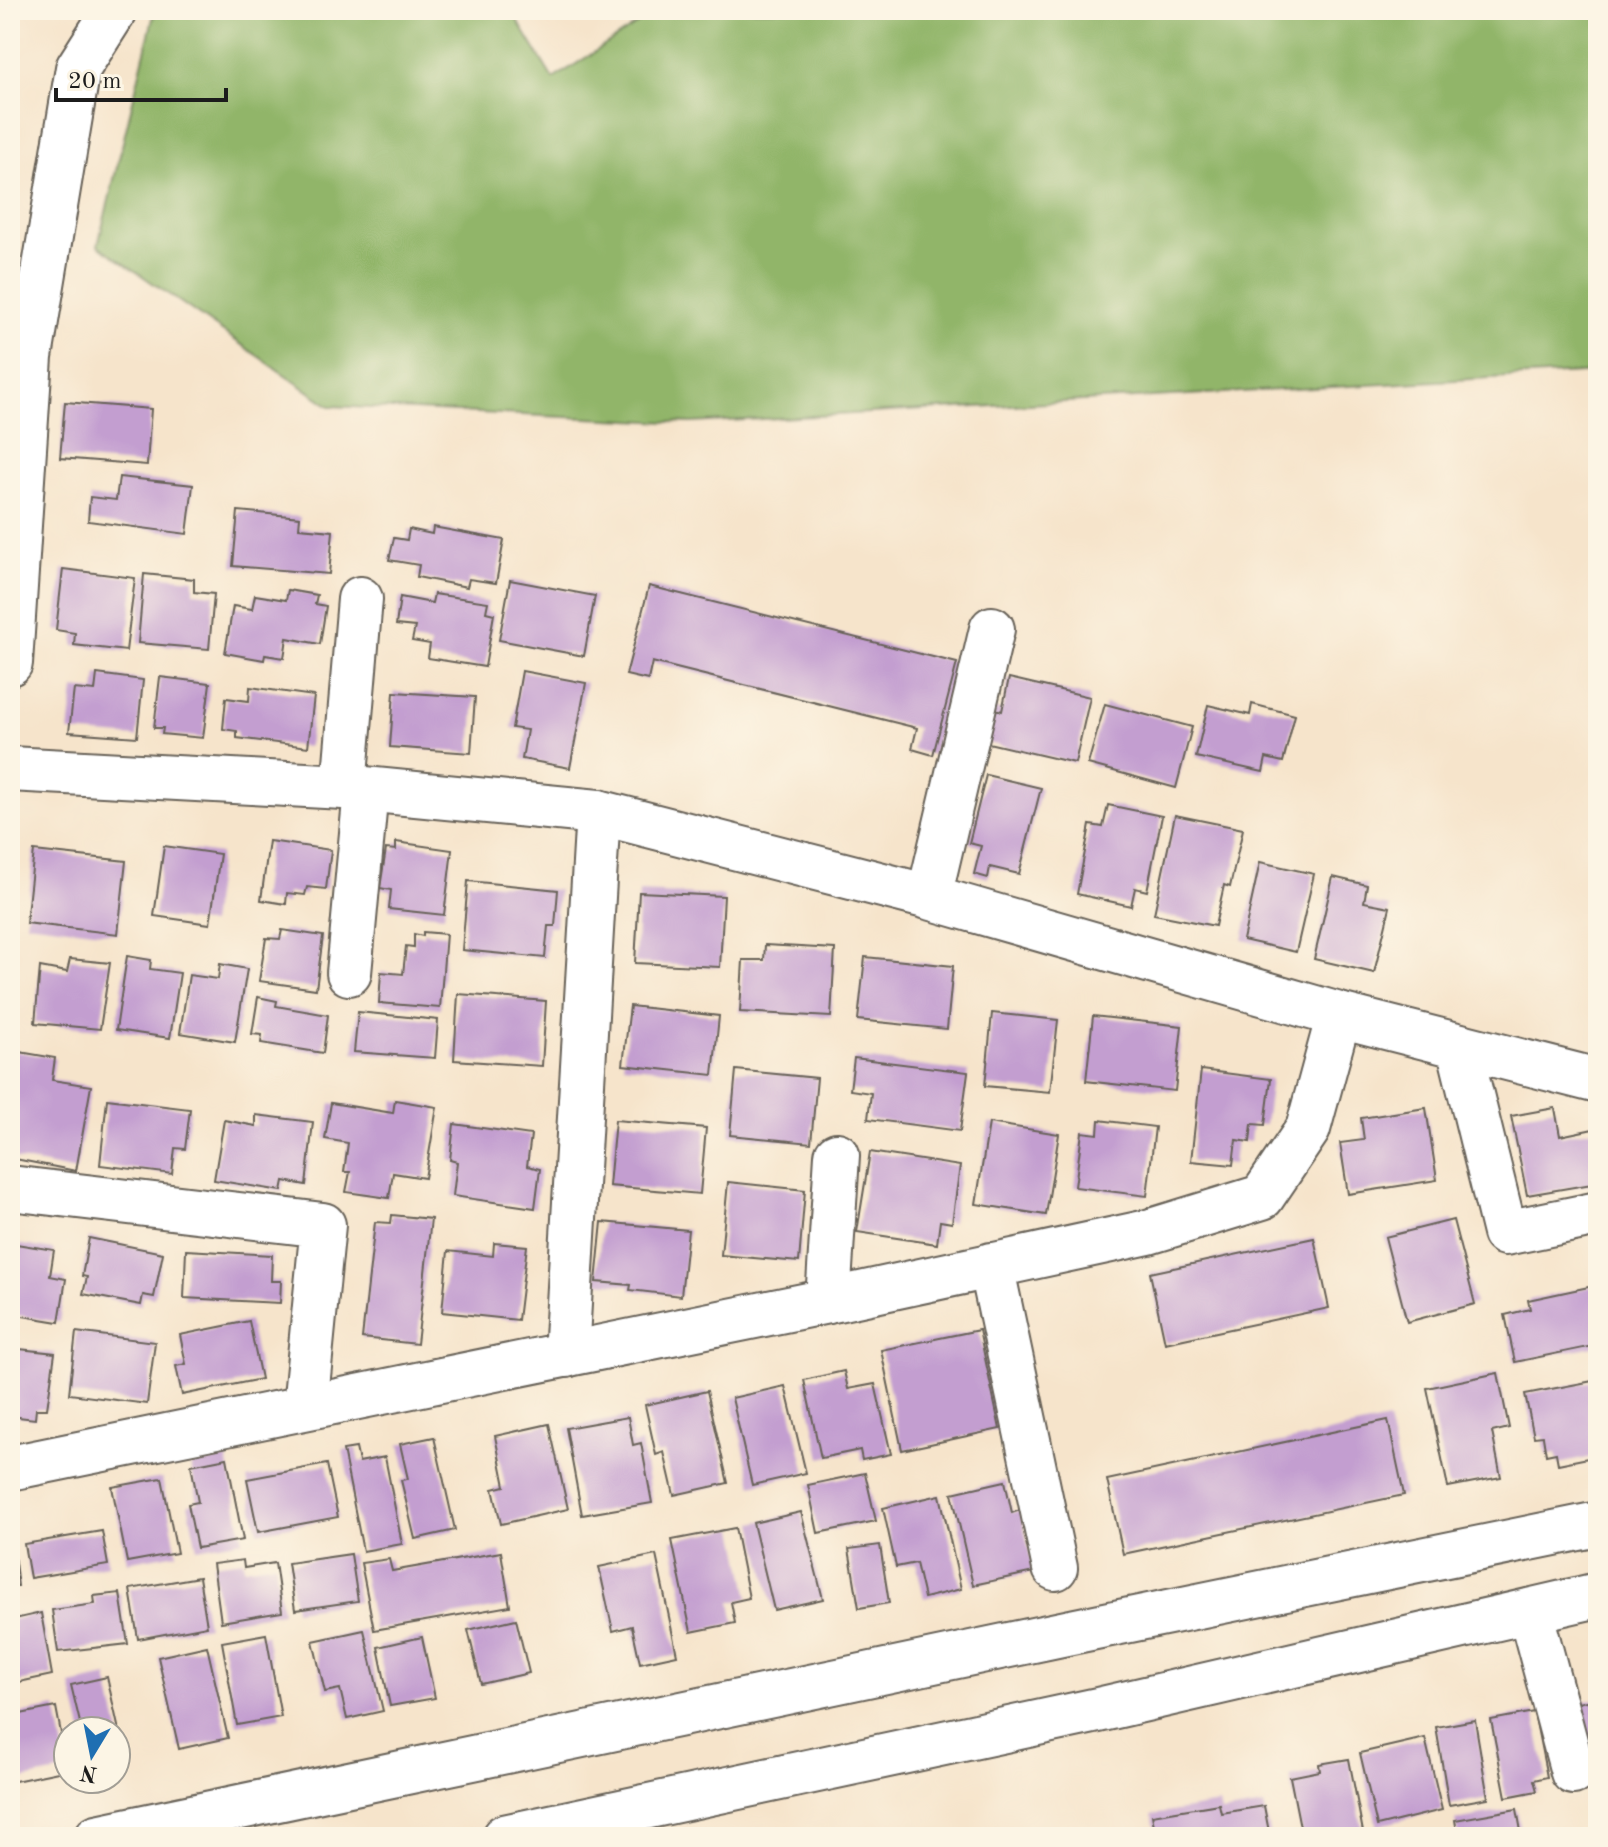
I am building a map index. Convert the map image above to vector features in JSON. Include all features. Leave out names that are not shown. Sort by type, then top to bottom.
[{"type":"street","points":[[10,663],[15,536],[30,357],[78,68],[115,10]]},
{"type":"street","points":[[349,973],[360,599]]},
{"type":"street","points":[[929,897],[992,629]]},
{"type":"street","points":[[10,769],[355,788],[598,812],[929,897],[1339,1015],[1598,1081]]},
{"type":"street","points":[[566,1355],[598,812]]},
{"type":"street","points":[[10,1468],[828,1301],[1148,1232],[1262,1197],[1308,1129],[1339,1015]]},
{"type":"street","points":[[1459,1046],[1505,1233],[1598,1214]]},
{"type":"street","points":[[828,1301],[837,1155]]},
{"type":"street","points":[[10,1188],[323,1225],[305,1407]]},
{"type":"street","points":[[991,1265],[1055,1568]]},
{"type":"street","points":[[97,1837],[1598,1524]]},
{"type":"street","points":[[504,1837],[1098,1710],[1598,1595]]},
{"type":"street","points":[[1530,1611],[1573,1772]]},
{"type":"green space","points":[[155,10],[511,10],[553,79],[659,10],[1598,10],[1598,372],[691,423],[330,406],[98,245]]},
{"type":"building","points":[[65,402],[151,409],[147,465],[60,458]]},
{"type":"building","points":[[119,477],[193,485],[187,534],[88,521],[90,497],[116,500]]},
{"type":"building","points":[[238,511],[300,517],[299,528],[333,531],[329,574],[233,566]]},
{"type":"building","points":[[433,527],[504,540],[496,583],[469,579],[467,587],[417,577],[419,565],[389,560],[394,538],[407,540],[409,529],[432,534]]},
{"type":"building","points":[[63,569],[135,578],[126,651],[74,645],[75,633],[56,630]]},
{"type":"building","points":[[144,574],[194,579],[194,592],[214,594],[209,649],[138,643]]},
{"type":"building","points":[[510,580],[595,596],[584,656],[499,640]]},
{"type":"building","points":[[649,586],[957,663],[933,755],[912,749],[917,728],[652,662],[648,680],[626,675]]},
{"type":"building","points":[[288,590],[317,595],[315,604],[326,606],[320,644],[287,638],[284,658],[265,655],[264,660],[225,653],[233,606],[252,609],[255,595],[286,600]]},
{"type":"building","points":[[434,594],[488,602],[486,612],[494,614],[485,667],[428,658],[430,644],[412,641],[415,627],[396,625],[400,597],[432,603]]},
{"type":"building","points":[[522,671],[586,683],[570,768],[522,759],[527,730],[512,728]]},
{"type":"building","points":[[97,674],[143,680],[137,737],[69,732],[74,689],[95,691]]},
{"type":"building","points":[[160,677],[210,683],[203,738],[162,734],[163,728],[154,728]]},
{"type":"building","points":[[1009,678],[1090,697],[1075,763],[984,742],[992,708],[1002,711]]},
{"type":"building","points":[[250,687],[314,696],[308,747],[237,738],[237,731],[223,729],[226,698],[249,701]]},
{"type":"building","points":[[394,692],[475,697],[471,753],[390,747]]},
{"type":"building","points":[[1105,704],[1192,727],[1176,788],[1088,764]]},
{"type":"building","points":[[1252,704],[1295,715],[1283,762],[1266,758],[1263,772],[1196,757],[1208,705],[1250,715]]},
{"type":"building","points":[[986,775],[1041,788],[1019,874],[990,867],[988,878],[974,874],[981,846],[969,843]]},
{"type":"building","points":[[1108,805],[1162,816],[1147,891],[1135,888],[1131,906],[1077,894],[1090,825],[1103,827]]},
{"type":"building","points":[[1175,815],[1243,829],[1230,887],[1224,885],[1215,926],[1154,914]]},
{"type":"building","points":[[269,841],[331,850],[326,889],[307,887],[305,895],[287,893],[286,904],[261,900]]},
{"type":"building","points":[[396,842],[452,850],[444,915],[389,909],[391,890],[380,888],[386,849],[396,850]]},
{"type":"building","points":[[164,846],[220,854],[210,924],[154,916]]},
{"type":"building","points":[[34,851],[126,861],[118,934],[26,923]]},
{"type":"building","points":[[1260,862],[1314,874],[1296,952],[1243,940]]},
{"type":"building","points":[[1333,877],[1367,885],[1364,902],[1390,907],[1374,973],[1314,959]]},
{"type":"building","points":[[468,881],[558,890],[555,926],[548,926],[545,958],[462,950]]},
{"type":"building","points":[[639,892],[724,896],[720,967],[635,963]]},
{"type":"building","points":[[282,930],[323,936],[316,989],[259,981],[266,938],[280,939]]},
{"type":"building","points":[[423,932],[446,934],[440,1008],[379,1003],[381,972],[403,974],[406,946],[414,947],[414,934],[423,936]]},
{"type":"building","points":[[765,945],[835,949],[831,1017],[740,1012],[743,960],[764,960]]},
{"type":"building","points":[[127,956],[151,960],[150,969],[180,973],[170,1038],[116,1030]]},
{"type":"building","points":[[865,957],[953,966],[947,1029],[858,1020]]},
{"type":"building","points":[[70,959],[110,963],[100,1029],[35,1023],[40,967],[67,972]]},
{"type":"building","points":[[220,964],[247,969],[235,1042],[180,1033],[189,975],[218,979]]},
{"type":"building","points":[[458,994],[546,1001],[542,1066],[454,1060]]},
{"type":"building","points":[[258,997],[277,1001],[276,1006],[328,1015],[323,1053],[261,1043],[262,1035],[252,1034]]},
{"type":"building","points":[[630,1006],[719,1016],[713,1075],[623,1065]]},
{"type":"building","points":[[358,1012],[438,1020],[435,1058],[354,1052]]},
{"type":"building","points":[[992,1013],[1058,1020],[1050,1092],[985,1086]]},
{"type":"building","points":[[1093,1016],[1182,1026],[1175,1091],[1086,1081]]},
{"type":"building","points":[[14,1051],[55,1058],[52,1080],[91,1086],[76,1171],[10,1158],[10,1075]]},
{"type":"building","points":[[854,1058],[968,1072],[960,1131],[868,1119],[871,1093],[850,1090]]},
{"type":"building","points":[[736,1070],[817,1078],[811,1143],[730,1135]]},
{"type":"building","points":[[1201,1070],[1271,1079],[1265,1125],[1252,1124],[1250,1142],[1236,1140],[1233,1165],[1191,1161]]},
{"type":"building","points":[[107,1099],[190,1109],[185,1149],[175,1148],[172,1174],[100,1165]]},
{"type":"building","points":[[395,1100],[437,1107],[425,1178],[393,1173],[389,1198],[346,1192],[350,1172],[344,1172],[348,1143],[325,1139],[331,1103],[393,1113]]},
{"type":"building","points":[[1426,1108],[1437,1180],[1348,1194],[1340,1143],[1364,1140],[1361,1118]]},
{"type":"building","points":[[1555,1108],[1560,1136],[1598,1128],[1598,1183],[1527,1195],[1511,1116]]},
{"type":"building","points":[[256,1115],[313,1122],[306,1185],[284,1181],[282,1191],[214,1180],[224,1120],[256,1126]]},
{"type":"building","points":[[615,1120],[706,1128],[700,1194],[609,1186]]},
{"type":"building","points":[[1099,1120],[1155,1127],[1147,1196],[1075,1187],[1082,1132],[1098,1134]]},
{"type":"building","points":[[989,1123],[1059,1134],[1046,1215],[976,1204]]},
{"type":"building","points":[[454,1124],[531,1135],[527,1166],[540,1169],[535,1208],[453,1196],[457,1162],[450,1160]]},
{"type":"building","points":[[870,1152],[960,1166],[952,1223],[940,1221],[937,1244],[857,1232]]},
{"type":"building","points":[[728,1182],[805,1190],[799,1262],[721,1255]]},
{"type":"building","points":[[392,1215],[431,1219],[417,1344],[362,1338],[375,1222],[391,1223]]},
{"type":"building","points":[[1453,1220],[1475,1304],[1407,1322],[1385,1237]]},
{"type":"building","points":[[602,1222],[688,1230],[681,1296],[630,1290],[631,1285],[596,1282]]},
{"type":"building","points":[[89,1238],[163,1253],[154,1297],[143,1295],[141,1305],[83,1294],[87,1277],[82,1276]]},
{"type":"building","points":[[1314,1238],[1329,1308],[1165,1343],[1150,1273]]},
{"type":"building","points":[[10,1243],[54,1250],[50,1276],[66,1279],[59,1322],[10,1314]]},
{"type":"building","points":[[494,1243],[527,1246],[518,1320],[442,1312],[448,1251],[493,1256]]},
{"type":"building","points":[[186,1250],[272,1255],[271,1281],[281,1281],[280,1303],[184,1298]]},
{"type":"building","points":[[1598,1285],[1598,1345],[1515,1362],[1505,1315],[1530,1309],[1528,1300]]},
{"type":"building","points":[[249,1321],[261,1379],[182,1395],[176,1366],[186,1364],[180,1335]]},
{"type":"building","points":[[979,1330],[1000,1429],[902,1450],[881,1350]]},
{"type":"building","points":[[76,1332],[155,1342],[147,1404],[69,1394]]},
{"type":"building","points":[[10,1348],[55,1353],[47,1409],[36,1409],[35,1419],[10,1416]]},
{"type":"building","points":[[844,1371],[848,1389],[875,1384],[891,1454],[862,1460],[860,1450],[821,1458],[804,1380]]},
{"type":"building","points":[[1498,1373],[1509,1428],[1492,1432],[1501,1477],[1448,1487],[1427,1388]]},
{"type":"building","points":[[1598,1380],[1598,1456],[1558,1464],[1556,1453],[1546,1455],[1543,1436],[1534,1437],[1525,1394]]},
{"type":"building","points":[[785,1386],[806,1473],[752,1485],[732,1398]]},
{"type":"building","points":[[707,1391],[728,1483],[674,1495],[664,1452],[656,1455],[645,1405]]},
{"type":"building","points":[[628,1417],[633,1445],[641,1443],[652,1503],[582,1515],[566,1428]]},
{"type":"building","points":[[1388,1420],[1404,1495],[1123,1554],[1107,1480]]},
{"type":"building","points":[[549,1424],[568,1509],[501,1524],[493,1489],[505,1486],[495,1436]]},
{"type":"building","points":[[434,1437],[455,1530],[415,1539],[401,1480],[408,1479],[400,1444]]},
{"type":"building","points":[[356,1448],[359,1462],[385,1457],[402,1544],[363,1551],[343,1450]]},
{"type":"building","points":[[227,1458],[243,1540],[197,1548],[188,1504],[198,1502],[191,1465]]},
{"type":"building","points":[[327,1464],[338,1517],[258,1532],[247,1479]]},
{"type":"building","points":[[865,1473],[876,1521],[818,1533],[808,1485]]},
{"type":"building","points":[[162,1478],[177,1553],[127,1562],[112,1487]]},
{"type":"building","points":[[1005,1481],[1012,1513],[1020,1510],[1034,1572],[973,1585],[952,1493]]},
{"type":"building","points":[[940,1495],[961,1589],[924,1598],[916,1563],[896,1567],[883,1508]]},
{"type":"building","points":[[801,1512],[823,1599],[774,1610],[753,1523]]},
{"type":"building","points":[[735,1528],[749,1598],[731,1602],[735,1623],[691,1632],[672,1540]]},
{"type":"building","points":[[102,1531],[108,1565],[30,1578],[24,1544]]},
{"type":"building","points":[[12,1538],[18,1586],[10,1586]]},
{"type":"building","points":[[880,1545],[889,1603],[859,1608],[849,1549]]},
{"type":"building","points":[[501,1552],[510,1606],[374,1630],[361,1563],[389,1559],[392,1571]]},
{"type":"building","points":[[351,1554],[358,1601],[295,1610],[288,1563]]},
{"type":"building","points":[[656,1555],[677,1655],[640,1663],[632,1626],[613,1631],[599,1567]]},
{"type":"building","points":[[243,1560],[244,1568],[275,1563],[282,1612],[221,1622],[213,1564]]},
{"type":"building","points":[[199,1577],[207,1626],[138,1639],[130,1589]]},
{"type":"building","points":[[120,1593],[128,1644],[58,1652],[52,1610],[95,1604],[94,1596]]},
{"type":"building","points":[[41,1613],[52,1675],[10,1684],[10,1620]]},
{"type":"building","points":[[516,1619],[529,1673],[481,1684],[468,1630]]},
{"type":"building","points":[[364,1630],[383,1711],[347,1719],[340,1689],[325,1692],[313,1641]]},
{"type":"building","points":[[266,1634],[281,1717],[237,1725],[222,1642]]},
{"type":"building","points":[[422,1637],[435,1698],[390,1706],[378,1647]]},
{"type":"building","points":[[207,1646],[228,1738],[179,1749],[158,1657]]},
{"type":"building","points":[[107,1677],[115,1715],[78,1715],[71,1685]]},
{"type":"building","points":[[1598,1698],[1598,1780],[1597,1780],[1578,1703]]},
{"type":"building","points":[[56,1707],[58,1715],[52,1715],[52,1773],[10,1782],[10,1716]]},
{"type":"building","points":[[1534,1712],[1547,1777],[1534,1780],[1537,1791],[1506,1797],[1491,1720]]},
{"type":"building","points":[[1475,1720],[1488,1798],[1449,1805],[1436,1727]]},
{"type":"building","points":[[1425,1738],[1442,1810],[1377,1826],[1360,1753]]},
{"type":"building","points":[[1349,1759],[1364,1837],[1302,1837],[1290,1777],[1320,1771],[1319,1764]]},
{"type":"building","points":[[1219,1804],[1221,1813],[1264,1806],[1270,1837],[1156,1837],[1152,1815]]},
{"type":"building","points":[[1517,1809],[1522,1837],[1458,1837],[1455,1820]]}]
